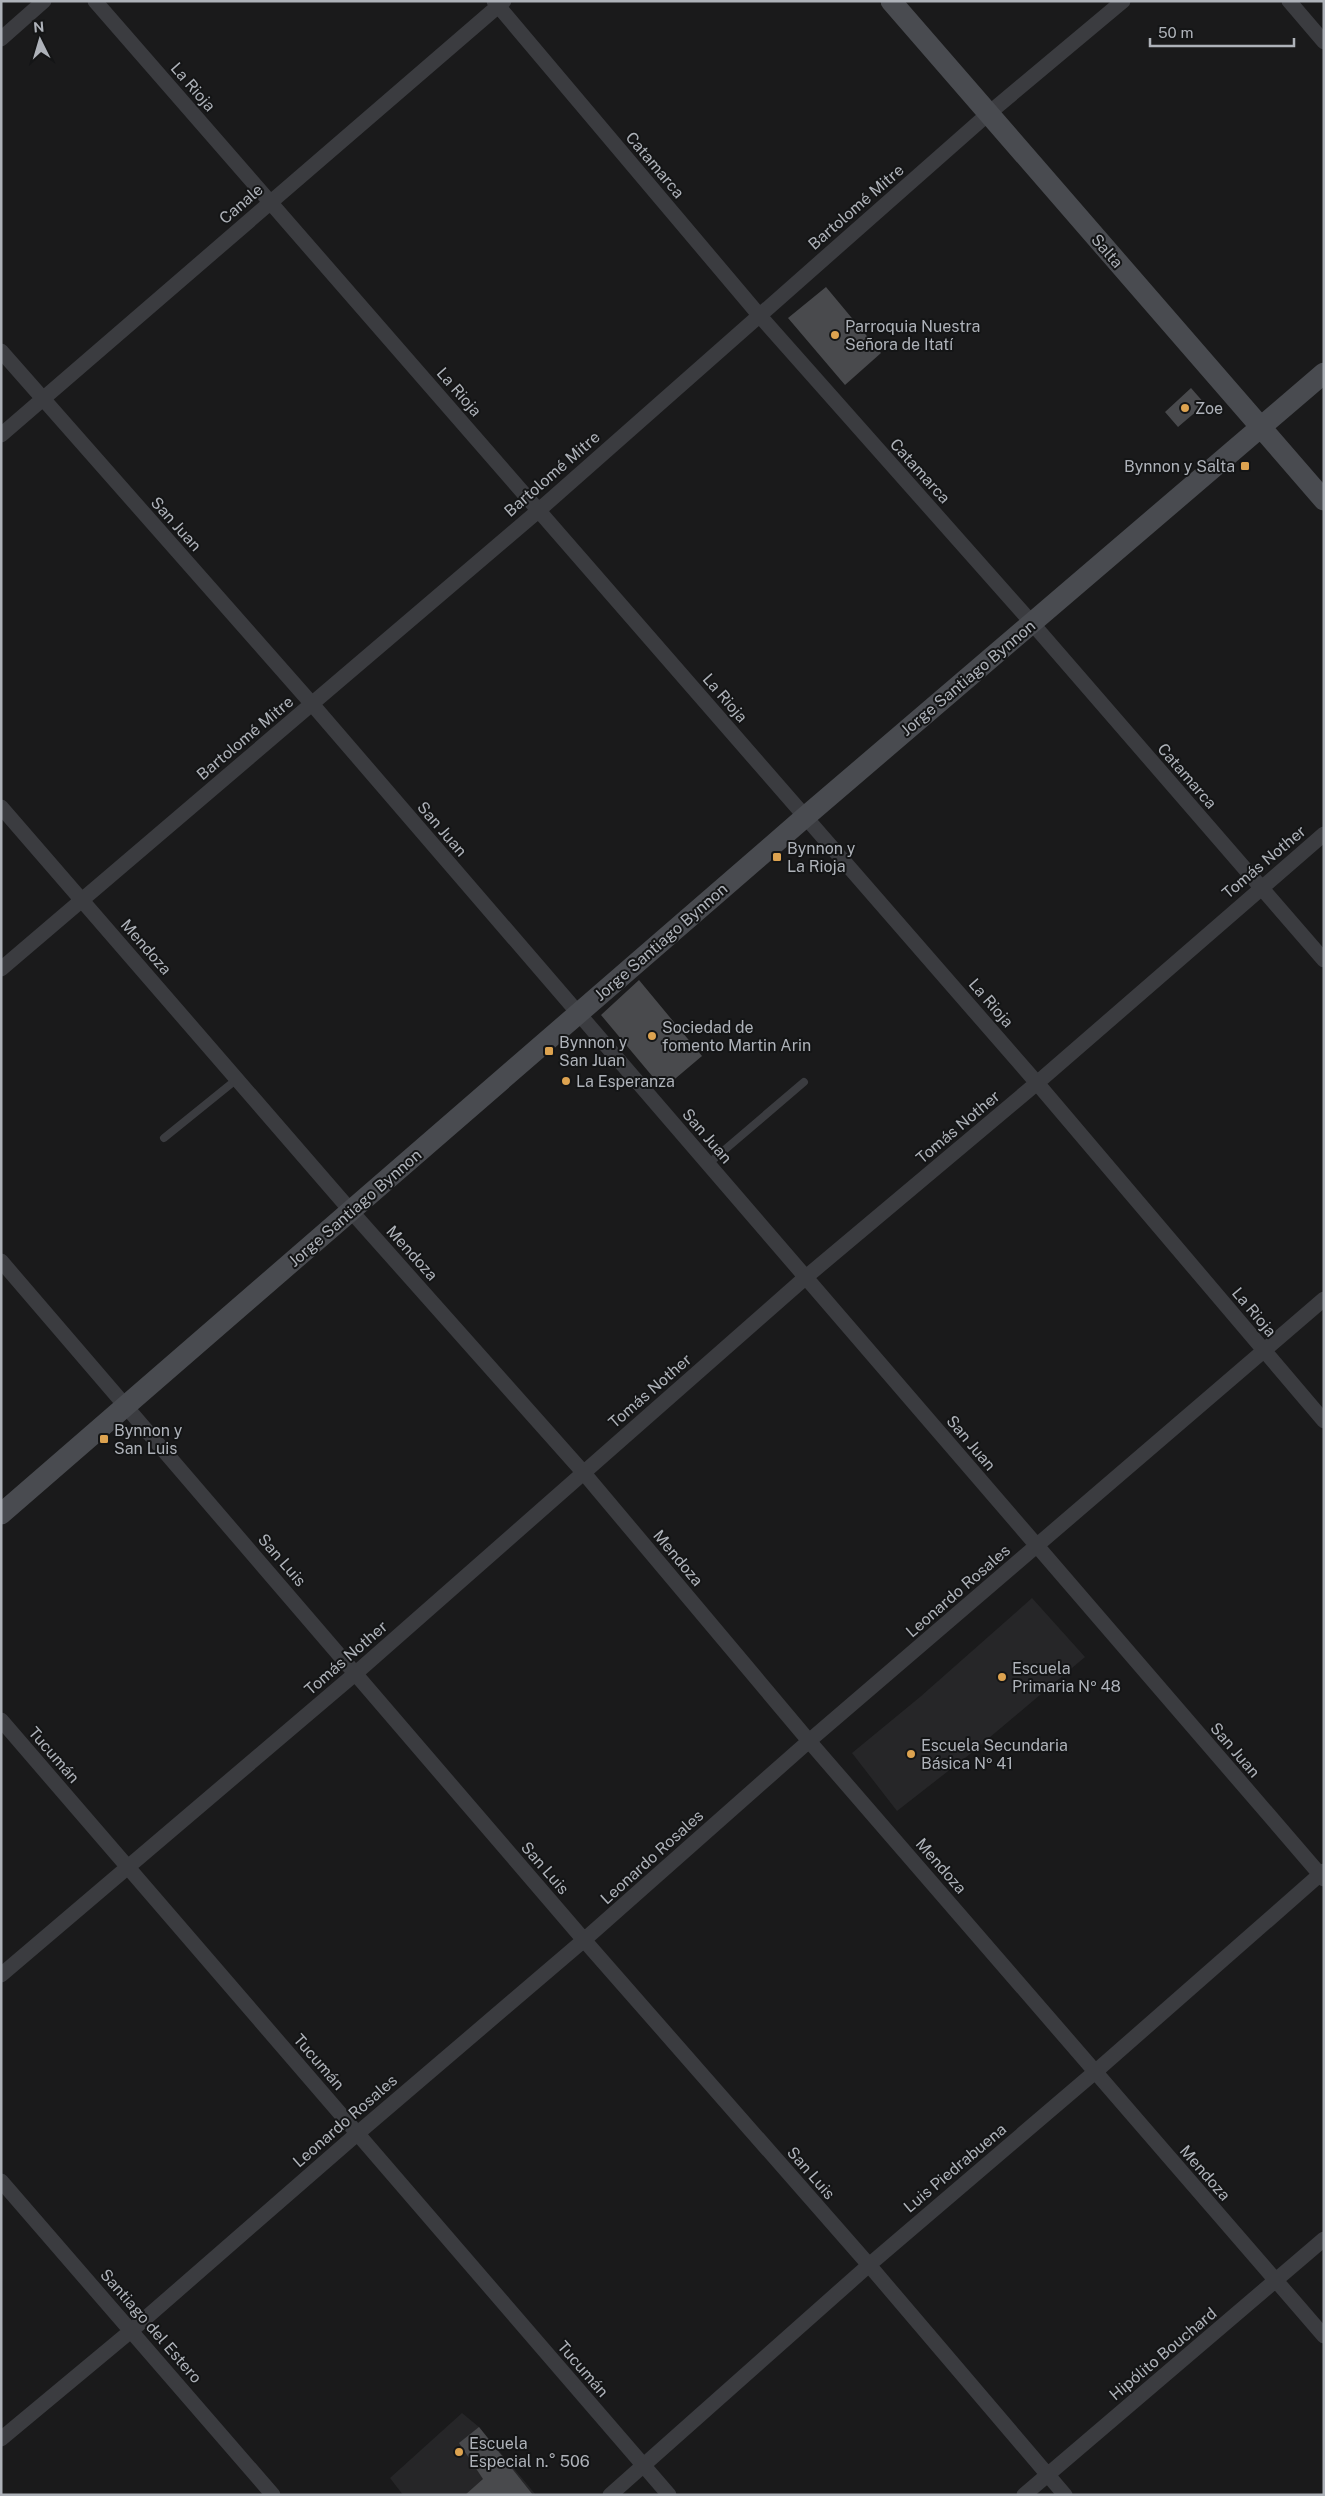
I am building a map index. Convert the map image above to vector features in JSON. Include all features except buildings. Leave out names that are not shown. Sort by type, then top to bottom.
[{"type":"street","points":[[1,39],[44,1]]},
{"type":"street","name":"La Rioja","points":[[95,1],[1037,1083],[1324,1421]]},
{"type":"street","name":"Salta","points":[[891,1],[1324,500]]},
{"type":"street","name":"Bartolomé Mitre","points":[[1,969],[538,511],[988,114],[1123,1]]},
{"type":"street","points":[[1289,1],[1324,42]]},
{"type":"street","name":"Canale","points":[[1,435],[499,3]]},
{"type":"street","name":"Catamarca","points":[[499,3],[759,315],[1032,623],[1324,960]]},
{"type":"street","name":"San Juan","points":[[1,351],[42,400],[312,704],[1036,1547],[1322,1875]]},
{"type":"street","name":"Jorge Santiago Bynnon","points":[[1,1514],[128,1406],[805,817],[1324,374]]},
{"type":"street","name":"Mendoza","points":[[1,807],[351,1211],[583,1472],[809,1740],[1324,2336]]},
{"type":"street","name":"Tomás Nother","points":[[1,1975],[356,1673],[806,1277],[1037,1083],[1324,834]]},
{"type":"street","name":"San Luis","points":[[1,1261],[128,1406],[584,1940],[869,2264],[1065,2495]]},
{"type":"street","name":"Leonardo Rosales","points":[[1,2439],[132,2330],[358,2133],[584,1940],[809,1740],[1324,1299]]},
{"type":"street","name":"Tucumán","points":[[1,1720],[669,2495]]},
{"type":"street","name":"Luis Piedrabuena","points":[[610,2495],[869,2264],[1095,2072],[1322,1875]]},
{"type":"street","name":"Santiago del Estero","points":[[1,2182],[132,2330],[273,2495]]},
{"type":"street","name":"Hipólito Bouchard","points":[[1024,2495],[1324,2239]]},
{"type":"lane","points":[[164,1138],[238,1079]]},
{"type":"lane","points":[[708,1164],[804,1082]]},
{"type":"shaded area","name":"Escuela Primaria Nº 48","points":[[1032,1598],[1085,1657],[970,1754],[897,1811],[852,1753],[920,1697]]},
{"type":"shaded area","name":"Escuela Especial n.° 506","points":[[462,2413],[479,2427],[536,2495],[403,2495],[390,2478]]},
{"type":"place","name":"Parroquia Nuestra Señora de Itatí","points":[[835,335]]},
{"type":"place","name":"Zoe","points":[[1185,408]]},
{"type":"place","name":"Bynnon y Salta","points":[[1245,466]]},
{"type":"place","name":"Bynnon y La Rioja","points":[[777,857]]},
{"type":"place","name":"Sociedad de fomento Martin Arin","points":[[652,1036]]},
{"type":"place","name":"Bynnon y San Juan","points":[[549,1051]]},
{"type":"place","name":"La Esperanza","points":[[566,1081]]},
{"type":"place","name":"Bynnon y San Luis","points":[[104,1439]]},
{"type":"place","name":"Escuela Primaria Nº 48","points":[[1002,1677]]},
{"type":"place","name":"Escuela Secundaria Básica Nº 41","points":[[911,1754]]},
{"type":"place","name":"Escuela Especial n.° 506","points":[[459,2452]]}]
